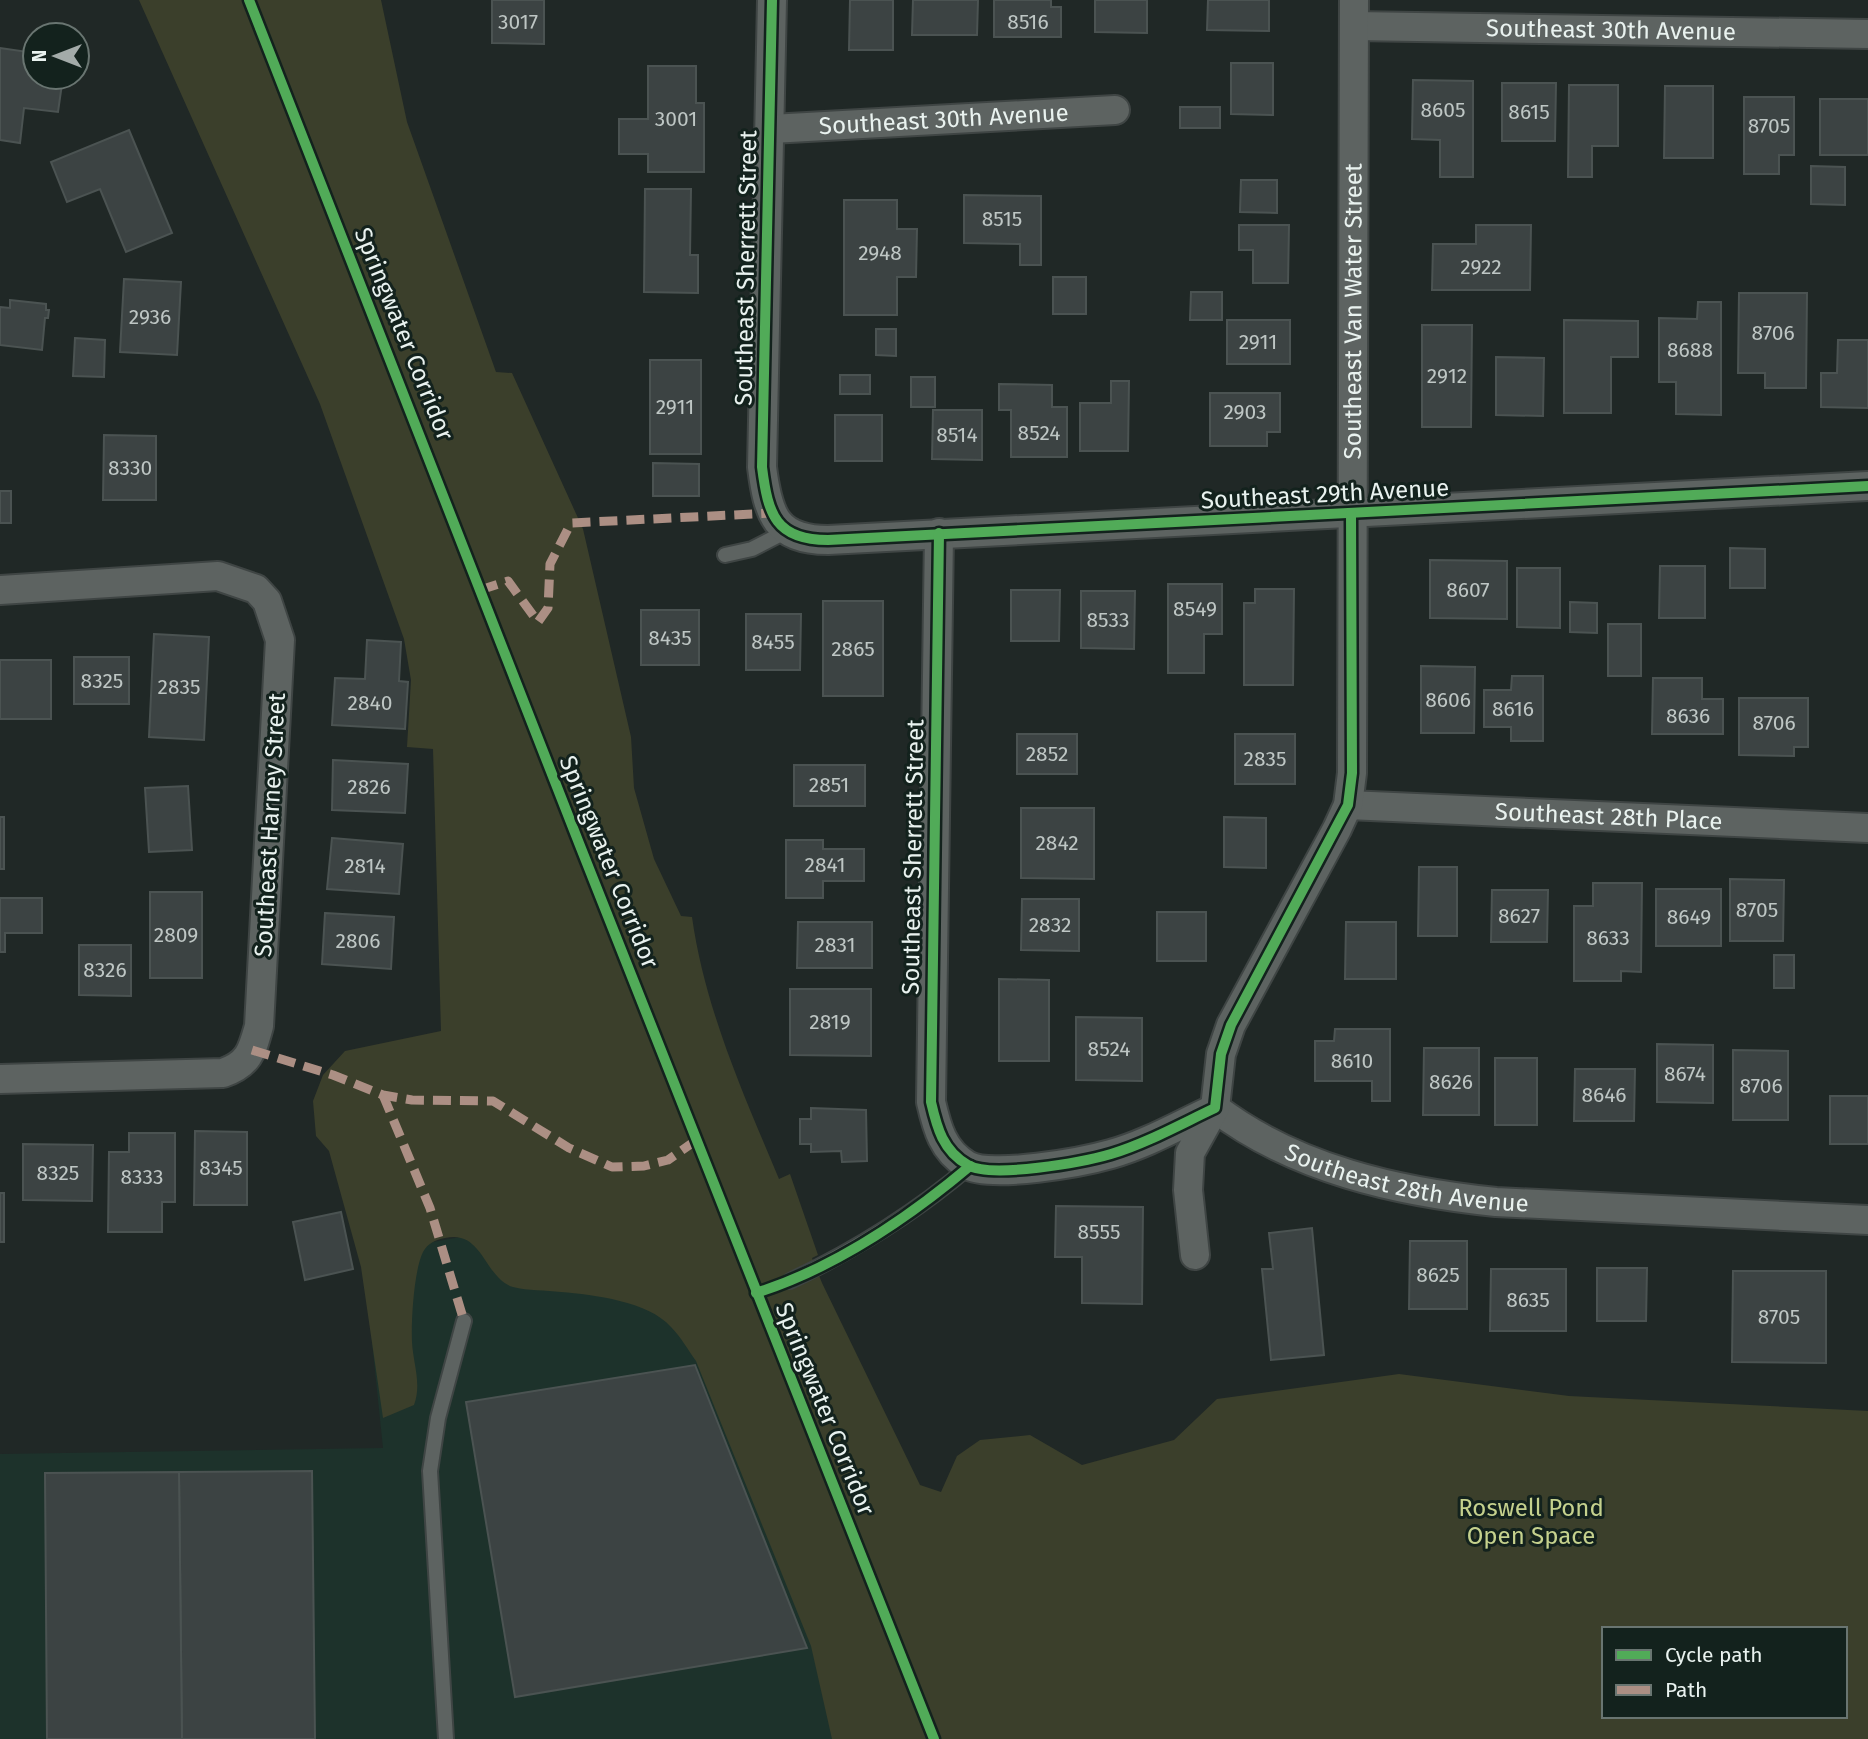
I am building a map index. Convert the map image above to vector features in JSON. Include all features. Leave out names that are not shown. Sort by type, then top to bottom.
[{"type":"street","name":"Southeast Sherrett Street","points":[[772,0],[762,467],[767,500],[786,532]]},
{"type":"street","name":"Southeast 30th Avenue","points":[[1354,13],[1868,34]]},
{"type":"street","name":"Southeast Van Water Street","points":[[1195,1255],[1188,1171],[1196,1138],[1215,1108],[1221,1054],[1231,1025],[1348,805],[1352,772],[1354,13]]},
{"type":"street","name":"Southeast 30th Avenue","points":[[771,129],[1115,110]]},
{"type":"street","name":"Southeast 29th Avenue","points":[[786,532],[811,540],[1868,486]]},
{"type":"street","name":"Southeast Sherrett Street","points":[[939,533],[930,1102],[942,1140],[955,1156],[970,1166]]},
{"type":"street","name":"Southeast Harney Street","points":[[0,590],[218,576],[256,589],[267,601],[280,639],[259,1026],[252,1050],[239,1068],[223,1073],[0,1079]]},
{"type":"street","name":"Southeast 28th Place","points":[[1348,805],[1868,828]]},
{"type":"street","points":[[970,1166],[1004,1171],[1110,1155],[1215,1108]]},
{"type":"street","name":"Southeast 28th Avenue","points":[[1215,1108],[1247,1133],[1282,1149],[1367,1180],[1436,1196],[1496,1202],[1868,1220]]},
{"type":"lane","points":[[725,555],[752,549],[786,532]]},
{"type":"lane","points":[[790,1281],[861,1244],[929,1200],[970,1166]]},
{"type":"lane","points":[[446,1739],[430,1471],[438,1418],[464,1321]]},
{"type":"shaded area","points":[[654,1201],[866,1739],[0,1739],[0,1454],[383,1448],[363,1255]]},
{"type":"green space","name":"Roswell Pond Open Space","points":[[139,0],[381,0],[407,122],[496,372],[512,373],[583,529],[631,737],[634,788],[654,859],[681,916],[692,917],[706,985],[739,1083],[779,1179],[790,1174],[818,1255],[812,1258],[822,1283],[920,1485],[941,1492],[957,1456],[980,1440],[1030,1435],[1082,1465],[1174,1440],[1217,1399],[1399,1374],[1569,1396],[1868,1411],[1868,1739],[832,1739],[811,1646],[696,1361],[678,1335],[661,1318],[620,1301],[513,1287],[495,1274],[476,1247],[468,1241],[458,1237],[438,1240],[423,1252],[415,1283],[412,1333],[417,1389],[414,1405],[383,1418],[361,1267],[329,1151],[316,1136],[313,1101],[323,1075],[345,1051],[441,1031],[433,749],[407,747],[411,680],[404,639],[320,404]]},
{"type":"building","points":[[492,0],[544,0],[544,44],[492,43]]},
{"type":"building","points":[[850,0],[893,0],[893,50],[849,50]]},
{"type":"building","points":[[913,0],[978,0],[977,35],[912,35]]},
{"type":"building","points":[[994,0],[1051,0],[1051,7],[1061,7],[1061,37],[994,37]]},
{"type":"building","points":[[1095,0],[1147,0],[1147,33],[1095,32]]},
{"type":"building","points":[[1208,0],[1269,0],[1269,31],[1207,30]]},
{"type":"building","points":[[0,48],[21,51],[21,91],[61,91],[58,112],[24,108],[20,143],[0,140]]},
{"type":"building","points":[[1231,63],[1273,63],[1273,115],[1231,114]]},
{"type":"building","points":[[648,66],[696,66],[696,103],[704,103],[704,172],[648,172],[648,154],[619,154],[619,119],[648,119]]},
{"type":"building","points":[[1413,80],[1473,81],[1473,177],[1440,177],[1440,140],[1412,139]]},
{"type":"building","points":[[1502,83],[1556,83],[1555,141],[1502,141]]},
{"type":"building","points":[[1569,85],[1618,85],[1618,146],[1592,146],[1592,177],[1568,177]]},
{"type":"building","points":[[1665,86],[1713,86],[1713,158],[1664,158]]},
{"type":"building","points":[[1744,97],[1794,97],[1794,155],[1779,155],[1779,174],[1744,174]]},
{"type":"building","points":[[1820,99],[1868,99],[1868,155],[1820,155]]},
{"type":"building","points":[[1180,107],[1220,107],[1220,128],[1180,128]]},
{"type":"building","points":[[129,130],[172,233],[126,252],[100,189],[67,202],[51,162]]},
{"type":"building","points":[[1811,166],[1845,167],[1845,205],[1811,204]]},
{"type":"building","points":[[1241,180],[1277,180],[1277,213],[1240,212]]},
{"type":"building","points":[[645,189],[691,189],[690,255],[698,255],[698,293],[644,292]]},
{"type":"building","points":[[964,195],[1041,196],[1041,265],[1020,265],[1020,244],[964,243]]},
{"type":"building","points":[[844,200],[897,200],[897,229],[917,229],[916,277],[897,277],[897,315],[844,315]]},
{"type":"building","points":[[1239,225],[1289,225],[1288,283],[1253,283],[1253,250],[1239,250]]},
{"type":"building","points":[[1476,225],[1531,225],[1530,290],[1432,290],[1433,244],[1476,244]]},
{"type":"building","points":[[1053,277],[1086,277],[1086,314],[1053,314]]},
{"type":"building","points":[[124,279],[181,282],[177,355],[120,352]]},
{"type":"building","points":[[1191,292],[1222,292],[1222,320],[1190,320]]},
{"type":"building","points":[[1739,293],[1807,293],[1806,388],[1765,388],[1765,373],[1738,373]]},
{"type":"building","points":[[10,300],[46,304],[46,310],[49,310],[48,318],[45,318],[42,350],[0,345],[0,307],[10,308]]},
{"type":"building","points":[[1698,302],[1721,302],[1721,415],[1676,414],[1676,382],[1659,382],[1659,318],[1697,319]]},
{"type":"building","points":[[1227,320],[1290,320],[1290,364],[1227,364]]},
{"type":"building","points":[[1564,320],[1638,321],[1638,357],[1611,357],[1611,413],[1564,413]]},
{"type":"building","points":[[1422,325],[1472,325],[1471,427],[1422,427]]},
{"type":"building","points":[[876,329],[896,329],[896,356],[876,355]]},
{"type":"building","points":[[75,338],[105,340],[104,377],[73,376]]},
{"type":"building","points":[[1838,340],[1868,340],[1868,408],[1821,407],[1821,373],[1837,373]]},
{"type":"building","points":[[1496,357],[1544,358],[1543,416],[1496,415]]},
{"type":"building","points":[[650,360],[701,360],[701,454],[650,454]]},
{"type":"building","points":[[840,375],[870,375],[870,394],[840,394]]},
{"type":"building","points":[[911,377],[935,377],[935,407],[911,407]]},
{"type":"building","points":[[1111,381],[1129,381],[1128,451],[1080,451],[1080,403],[1111,403]]},
{"type":"building","points":[[999,384],[1052,385],[1052,407],[1067,407],[1067,457],[1011,457],[1011,410],[999,410]]},
{"type":"building","points":[[1210,393],[1280,393],[1280,432],[1267,432],[1267,446],[1210,446]]},
{"type":"building","points":[[933,410],[982,410],[982,460],[932,459]]},
{"type":"building","points":[[835,415],[882,415],[882,461],[835,461]]},
{"type":"building","points":[[104,435],[156,436],[156,500],[103,500]]},
{"type":"building","points":[[653,463],[699,464],[699,496],[653,496]]},
{"type":"building","points":[[0,491],[11,491],[11,523],[0,523]]},
{"type":"building","points":[[1730,548],[1765,549],[1765,588],[1730,588]]},
{"type":"building","points":[[1430,560],[1507,561],[1507,619],[1430,618]]},
{"type":"building","points":[[1660,566],[1705,566],[1705,618],[1659,618]]},
{"type":"building","points":[[1517,568],[1560,568],[1560,628],[1517,627]]},
{"type":"building","points":[[1168,584],[1222,584],[1222,634],[1204,634],[1204,673],[1168,673]]},
{"type":"building","points":[[1255,589],[1294,589],[1293,685],[1244,685],[1244,603],[1255,603]]},
{"type":"building","points":[[1011,590],[1060,590],[1059,641],[1011,641]]},
{"type":"building","points":[[1081,591],[1135,591],[1134,649],[1081,648]]},
{"type":"building","points":[[823,601],[883,601],[883,696],[823,696]]},
{"type":"building","points":[[1570,602],[1597,603],[1597,633],[1570,632]]},
{"type":"building","points":[[641,610],[699,610],[699,665],[641,665]]},
{"type":"building","points":[[746,614],[801,614],[800,670],[746,670]]},
{"type":"building","points":[[1608,624],[1641,624],[1641,676],[1608,676]]},
{"type":"building","points":[[154,634],[209,637],[204,740],[149,737]]},
{"type":"building","points":[[367,640],[401,642],[399,681],[408,682],[405,729],[332,725],[335,678],[365,679]]},
{"type":"building","points":[[74,657],[129,657],[129,704],[74,704]]},
{"type":"building","points":[[0,660],[51,660],[51,719],[0,719]]},
{"type":"building","points":[[1421,666],[1475,667],[1474,733],[1421,733]]},
{"type":"building","points":[[1512,676],[1543,676],[1543,741],[1511,741],[1511,727],[1484,727],[1484,690],[1511,690]]},
{"type":"building","points":[[1653,678],[1702,678],[1702,699],[1723,699],[1723,734],[1652,734]]},
{"type":"building","points":[[1739,698],[1808,698],[1808,747],[1794,747],[1794,756],[1739,755]]},
{"type":"building","points":[[1017,734],[1077,734],[1077,774],[1017,774]]},
{"type":"building","points":[[1235,734],[1295,734],[1295,784],[1235,784]]},
{"type":"building","points":[[333,760],[408,764],[405,813],[332,810]]},
{"type":"building","points":[[794,765],[865,765],[865,806],[794,806]]},
{"type":"building","points":[[188,786],[192,850],[149,852],[145,788]]},
{"type":"building","points":[[1021,808],[1094,808],[1094,879],[1021,878]]},
{"type":"building","points":[[0,817],[4,817],[4,869],[0,869]]},
{"type":"building","points":[[1224,817],[1266,818],[1266,868],[1224,867]]},
{"type":"building","points":[[332,838],[403,844],[399,894],[327,889]]},
{"type":"building","points":[[786,840],[823,840],[823,849],[864,849],[864,881],[823,881],[823,898],[786,898]]},
{"type":"building","points":[[1419,867],[1457,867],[1457,936],[1418,936]]},
{"type":"building","points":[[1730,879],[1784,880],[1783,941],[1730,941]]},
{"type":"building","points":[[1593,883],[1642,883],[1641,972],[1621,971],[1621,981],[1574,981],[1574,906],[1593,906]]},
{"type":"building","points":[[1656,889],[1721,889],[1721,946],[1656,946]]},
{"type":"building","points":[[1492,890],[1548,890],[1547,942],[1491,942]]},
{"type":"building","points":[[150,892],[202,892],[202,978],[150,978]]},
{"type":"building","points":[[0,898],[42,898],[42,933],[5,933],[5,952],[0,952]]},
{"type":"building","points":[[1022,899],[1079,899],[1079,951],[1021,950]]},
{"type":"building","points":[[1157,912],[1206,912],[1206,961],[1157,961]]},
{"type":"building","points":[[325,913],[394,917],[391,969],[322,964]]},
{"type":"building","points":[[798,922],[872,922],[872,968],[797,968]]},
{"type":"building","points":[[1346,922],[1396,922],[1396,979],[1345,979]]},
{"type":"building","points":[[79,945],[131,945],[131,996],[79,995]]},
{"type":"building","points":[[1774,955],[1794,955],[1794,988],[1774,988]]},
{"type":"building","points":[[999,979],[1049,980],[1049,1061],[999,1061]]},
{"type":"building","points":[[790,989],[871,989],[871,1056],[790,1055]]},
{"type":"building","points":[[1076,1017],[1142,1018],[1142,1081],[1076,1080]]},
{"type":"building","points":[[1335,1029],[1390,1029],[1390,1101],[1372,1101],[1372,1081],[1315,1081],[1315,1041],[1334,1041]]},
{"type":"building","points":[[1657,1044],[1713,1045],[1713,1103],[1657,1102]]},
{"type":"building","points":[[1424,1048],[1479,1048],[1479,1115],[1423,1115]]},
{"type":"building","points":[[1733,1050],[1788,1051],[1788,1120],[1733,1120]]},
{"type":"building","points":[[1495,1058],[1537,1058],[1537,1125],[1495,1125]]},
{"type":"building","points":[[1575,1069],[1635,1069],[1634,1121],[1574,1121]]},
{"type":"building","points":[[1830,1096],[1868,1096],[1868,1144],[1830,1144]]},
{"type":"building","points":[[811,1108],[866,1110],[867,1161],[842,1162],[841,1151],[811,1152],[811,1144],[800,1144],[800,1119],[811,1119]]},
{"type":"building","points":[[195,1131],[247,1132],[247,1205],[194,1205]]},
{"type":"building","points":[[129,1133],[175,1133],[175,1202],[162,1202],[162,1232],[108,1232],[109,1152],[129,1152]]},
{"type":"building","points":[[23,1144],[93,1145],[92,1201],[23,1200]]},
{"type":"building","points":[[0,1193],[4,1193],[4,1242],[0,1242]]},
{"type":"building","points":[[1056,1206],[1143,1207],[1142,1304],[1082,1303],[1082,1257],[1055,1257]]},
{"type":"building","points":[[341,1212],[353,1269],[305,1280],[293,1222]]},
{"type":"building","points":[[1312,1228],[1324,1355],[1271,1360],[1262,1269],[1273,1269],[1269,1233]]},
{"type":"building","points":[[1410,1241],[1467,1241],[1467,1309],[1409,1309]]},
{"type":"building","points":[[1597,1268],[1647,1268],[1646,1321],[1597,1321]]},
{"type":"building","points":[[1491,1269],[1566,1269],[1566,1331],[1490,1331]]},
{"type":"building","points":[[1733,1271],[1826,1271],[1826,1363],[1732,1362]]},
{"type":"building","points":[[695,1365],[807,1648],[515,1697],[466,1402]]},
{"type":"building","points":[[312,1471],[315,1739],[182,1739],[179,1472]]},
{"type":"building","points":[[179,1472],[182,1739],[47,1739],[45,1473]]},
{"type":"marked path","points":[[480,590],[508,581],[538,622],[548,608],[550,564],[571,523],[773,513]]},
{"type":"marked path","points":[[252,1050],[333,1075],[383,1095],[412,1100],[493,1101],[569,1148],[612,1167],[644,1166],[668,1160],[698,1139]]},
{"type":"marked path","points":[[383,1095],[430,1208],[464,1321]]},
{"type":"cycle path","name":"Springwater Corridor","points":[[249,0],[675,1088],[934,1739]]},
{"type":"cycle path","points":[[772,0],[762,467],[772,511],[786,530],[797,535],[828,540],[1868,486]]},
{"type":"cycle path","points":[[939,533],[931,1102],[942,1138],[959,1159],[980,1169],[1016,1170],[1060,1165],[1124,1150],[1215,1108],[1221,1054],[1231,1025],[1348,805],[1352,773],[1351,514]]},
{"type":"cycle path","points":[[756,1293],[814,1270],[869,1240],[921,1205],[970,1166]]}]
